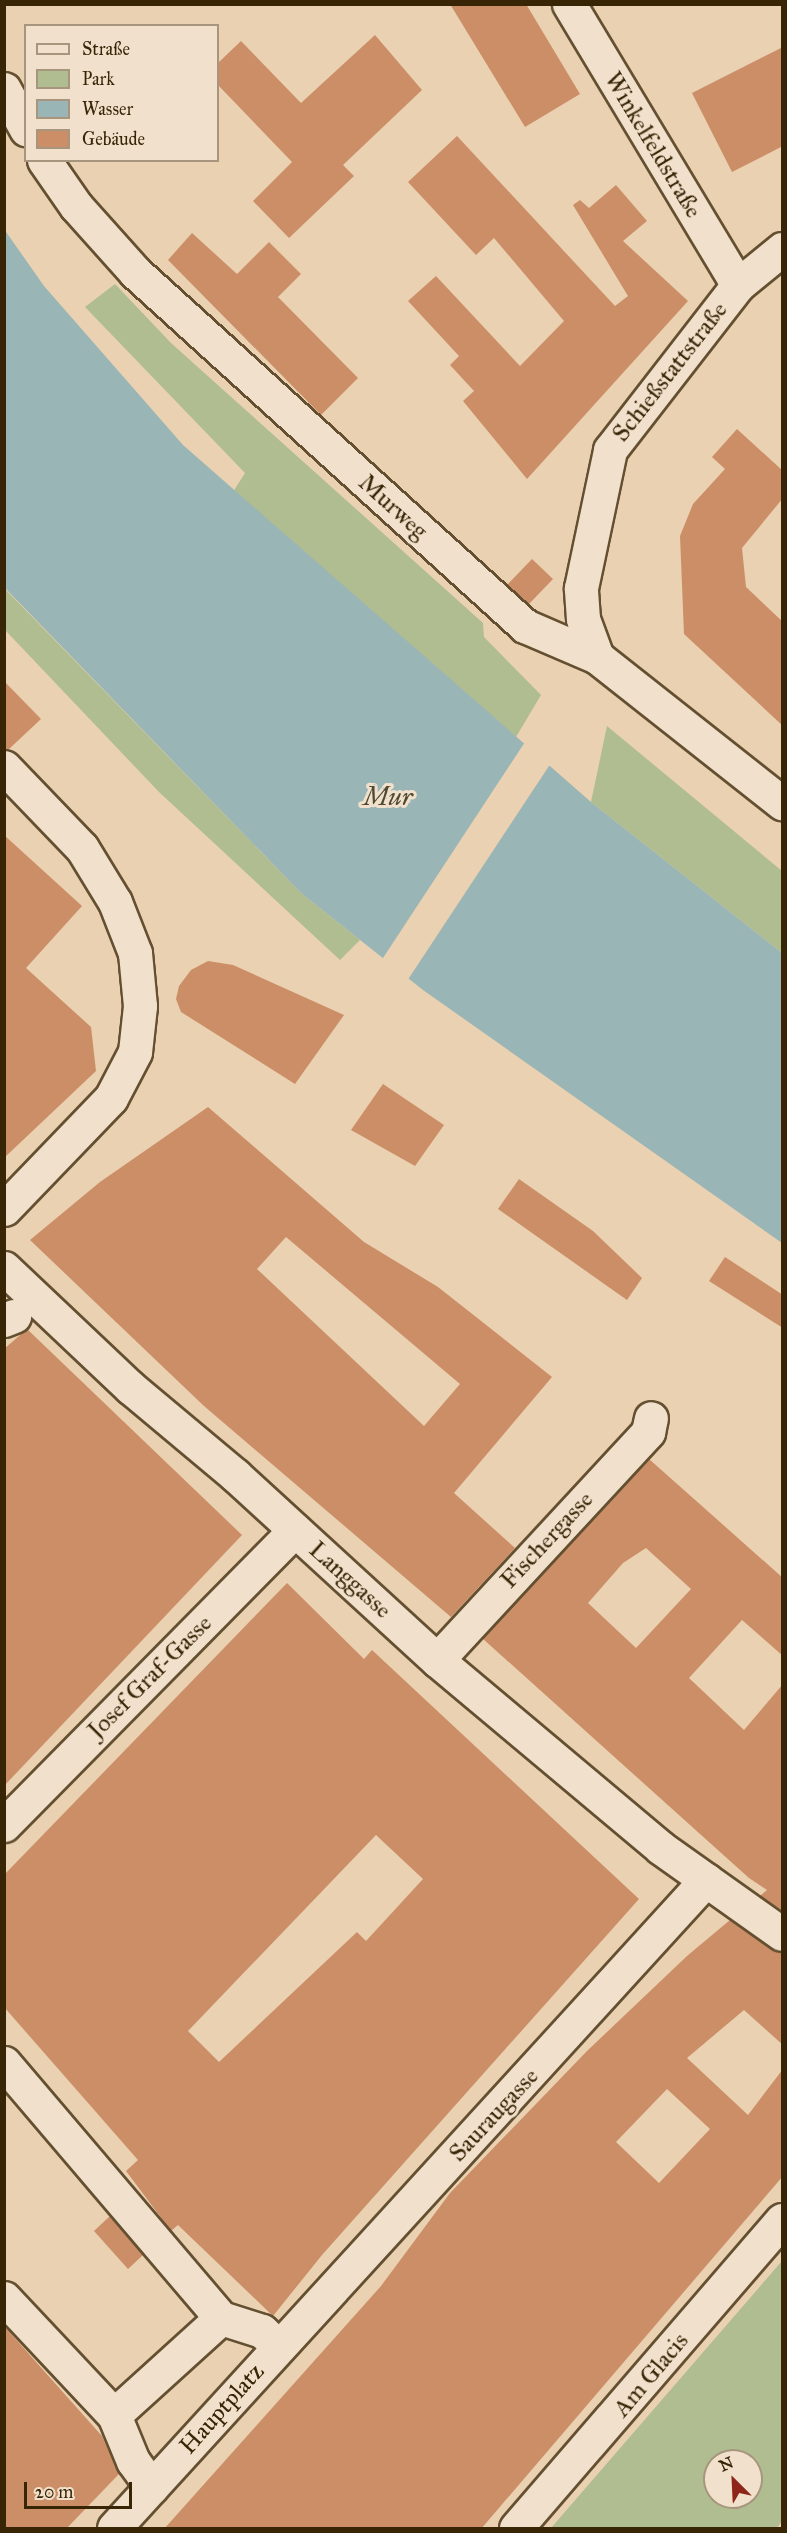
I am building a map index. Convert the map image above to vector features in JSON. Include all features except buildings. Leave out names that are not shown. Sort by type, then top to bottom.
[{"type":"street","name":"Winkelfeldstraße","points":[[568,4],[738,285]]},
{"type":"street","points":[[4,89],[24,125]]},
{"type":"street","name":"Murweg","points":[[45,162],[76,207],[135,272],[525,626],[597,657],[783,803]]},
{"type":"street","name":"Schießstattstraße","points":[[597,657],[583,620],[581,588],[610,450],[738,285],[783,249]]},
{"type":"street","points":[[4,767],[82,848],[127,926],[138,977],[135,1052],[111,1098],[4,1209]]},
{"type":"street","name":"Langgasse","points":[[4,1268],[131,1388],[295,1530],[437,1659],[661,1848],[783,1934]]},
{"type":"street","name":"Fischergasse","points":[[437,1659],[648,1432],[651,1418]]},
{"type":"street","name":"Josef Graf-Gasse","points":[[4,1825],[295,1530]]},
{"type":"street","name":"Sauraugasse","points":[[279,2347],[706,1880]]},
{"type":"street","points":[[4,2063],[221,2318],[114,2415]]},
{"type":"street","name":"Am Glacis","points":[[516,2529],[783,2220]]},
{"type":"street","points":[[4,2298],[114,2415],[133,2461],[152,2487]]},
{"type":"street","name":"Hauptplatz","points":[[114,2529],[279,2347],[262,2331],[221,2318]]},
{"type":"green space","points":[[115,284],[171,343],[483,623],[484,637],[541,695],[516,737],[233,492],[245,473],[85,307]]},
{"type":"green space","points":[[4,588],[301,893],[360,940],[340,960],[159,792],[5,630]]},
{"type":"green space","points":[[607,726],[782,871],[782,953],[591,802]]},
{"type":"green space","points":[[782,2261],[782,2521],[777,2528],[551,2528]]},
{"type":"water","name":"Mur","points":[[4,229],[44,286],[183,445],[591,802],[782,953],[782,1243],[423,990],[301,893],[5,588]]},
{"type":"pier","points":[[525,742],[551,763],[407,981],[381,961]]}]
